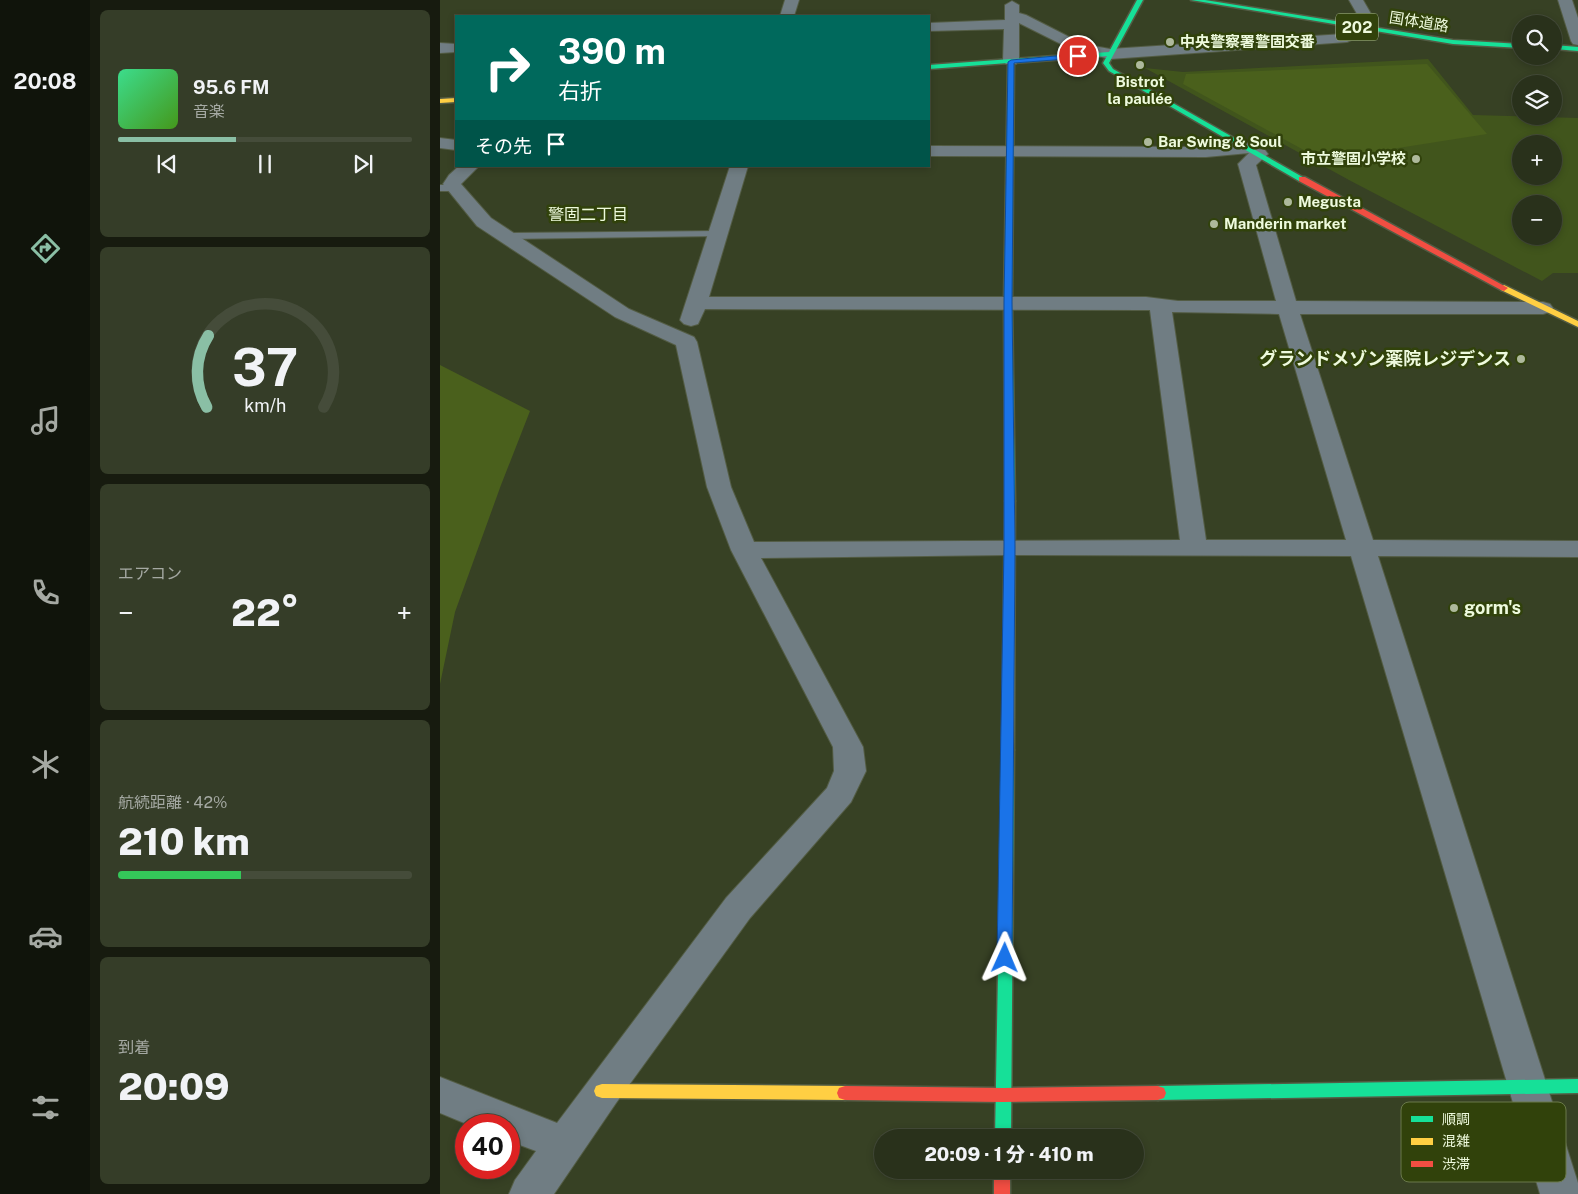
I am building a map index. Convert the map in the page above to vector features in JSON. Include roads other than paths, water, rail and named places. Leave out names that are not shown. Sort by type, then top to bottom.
[{"type":"main road","points":[[1140,0],[1106,63],[1110,70],[1344,202],[1543,308],[1578,324]]},
{"type":"main road","name":"国体道路","points":[[1194,0],[1453,42],[1512,45]]},
{"type":"main road","points":[[1562,48],[1578,49]]},
{"type":"main road","points":[[930,67],[1110,54]]},
{"type":"main road","points":[[1002,1129],[1010,547],[1008,302],[1011,62]]},
{"type":"main road","points":[[440,101],[455,100]]},
{"type":"main road","points":[[602,1090],[1003,1095],[1578,1086]]},
{"type":"main road","points":[[1002,1179],[1002,1194]]},
{"type":"street","points":[[787,15],[792,0]]},
{"type":"street","points":[[1011,62],[1012,0]]},
{"type":"street","points":[[930,27],[1021,18],[1078,47],[1110,54],[1347,38],[1366,28],[1367,19],[1356,0]]},
{"type":"street","points":[[1565,0],[1578,41]]},
{"type":"street","points":[[440,48],[455,48]]},
{"type":"street","points":[[440,143],[455,145]]},
{"type":"street","points":[[930,151],[1254,151],[1247,164],[1288,308],[1360,548],[1533,1102]]},
{"type":"street","points":[[530,1194],[602,1090],[738,908],[840,794],[850,771],[848,747],[744,550],[719,487],[686,342],[695,303],[739,167]]},
{"type":"street","points":[[455,181],[484,222],[504,236],[622,313],[686,342]]},
{"type":"street","points":[[695,303],[1008,302],[1146,303],[1178,307],[1543,308]]},
{"type":"street","points":[[1160,305],[1194,548]]},
{"type":"street","points":[[744,550],[1010,547],[1578,549]]},
{"type":"street","points":[[440,1094],[564,1144]]},
{"type":"street","points":[[1557,1182],[1561,1194]]},
{"type":"lane","points":[[504,236],[717,234]]},
{"type":"place","name":"中央警察署警固交番","points":[[1170,42]]},
{"type":"place","name":"Bistrot la paulée","points":[[1140,65]]},
{"type":"place","name":"Bar Swing & Soul","points":[[1148,142]]},
{"type":"place","name":"市立警固小学校","points":[[1416,159]]},
{"type":"place","name":"Megusta","points":[[1288,202]]},
{"type":"place","name":"Manderin market","points":[[1214,224]]},
{"type":"place","name":"グランドメゾン薬院レジデンス","points":[[1521,359]]},
{"type":"place","name":"gorm's","points":[[1454,608]]},
{"type":"district","name":"警固二丁目","points":[[588,214]]}]
